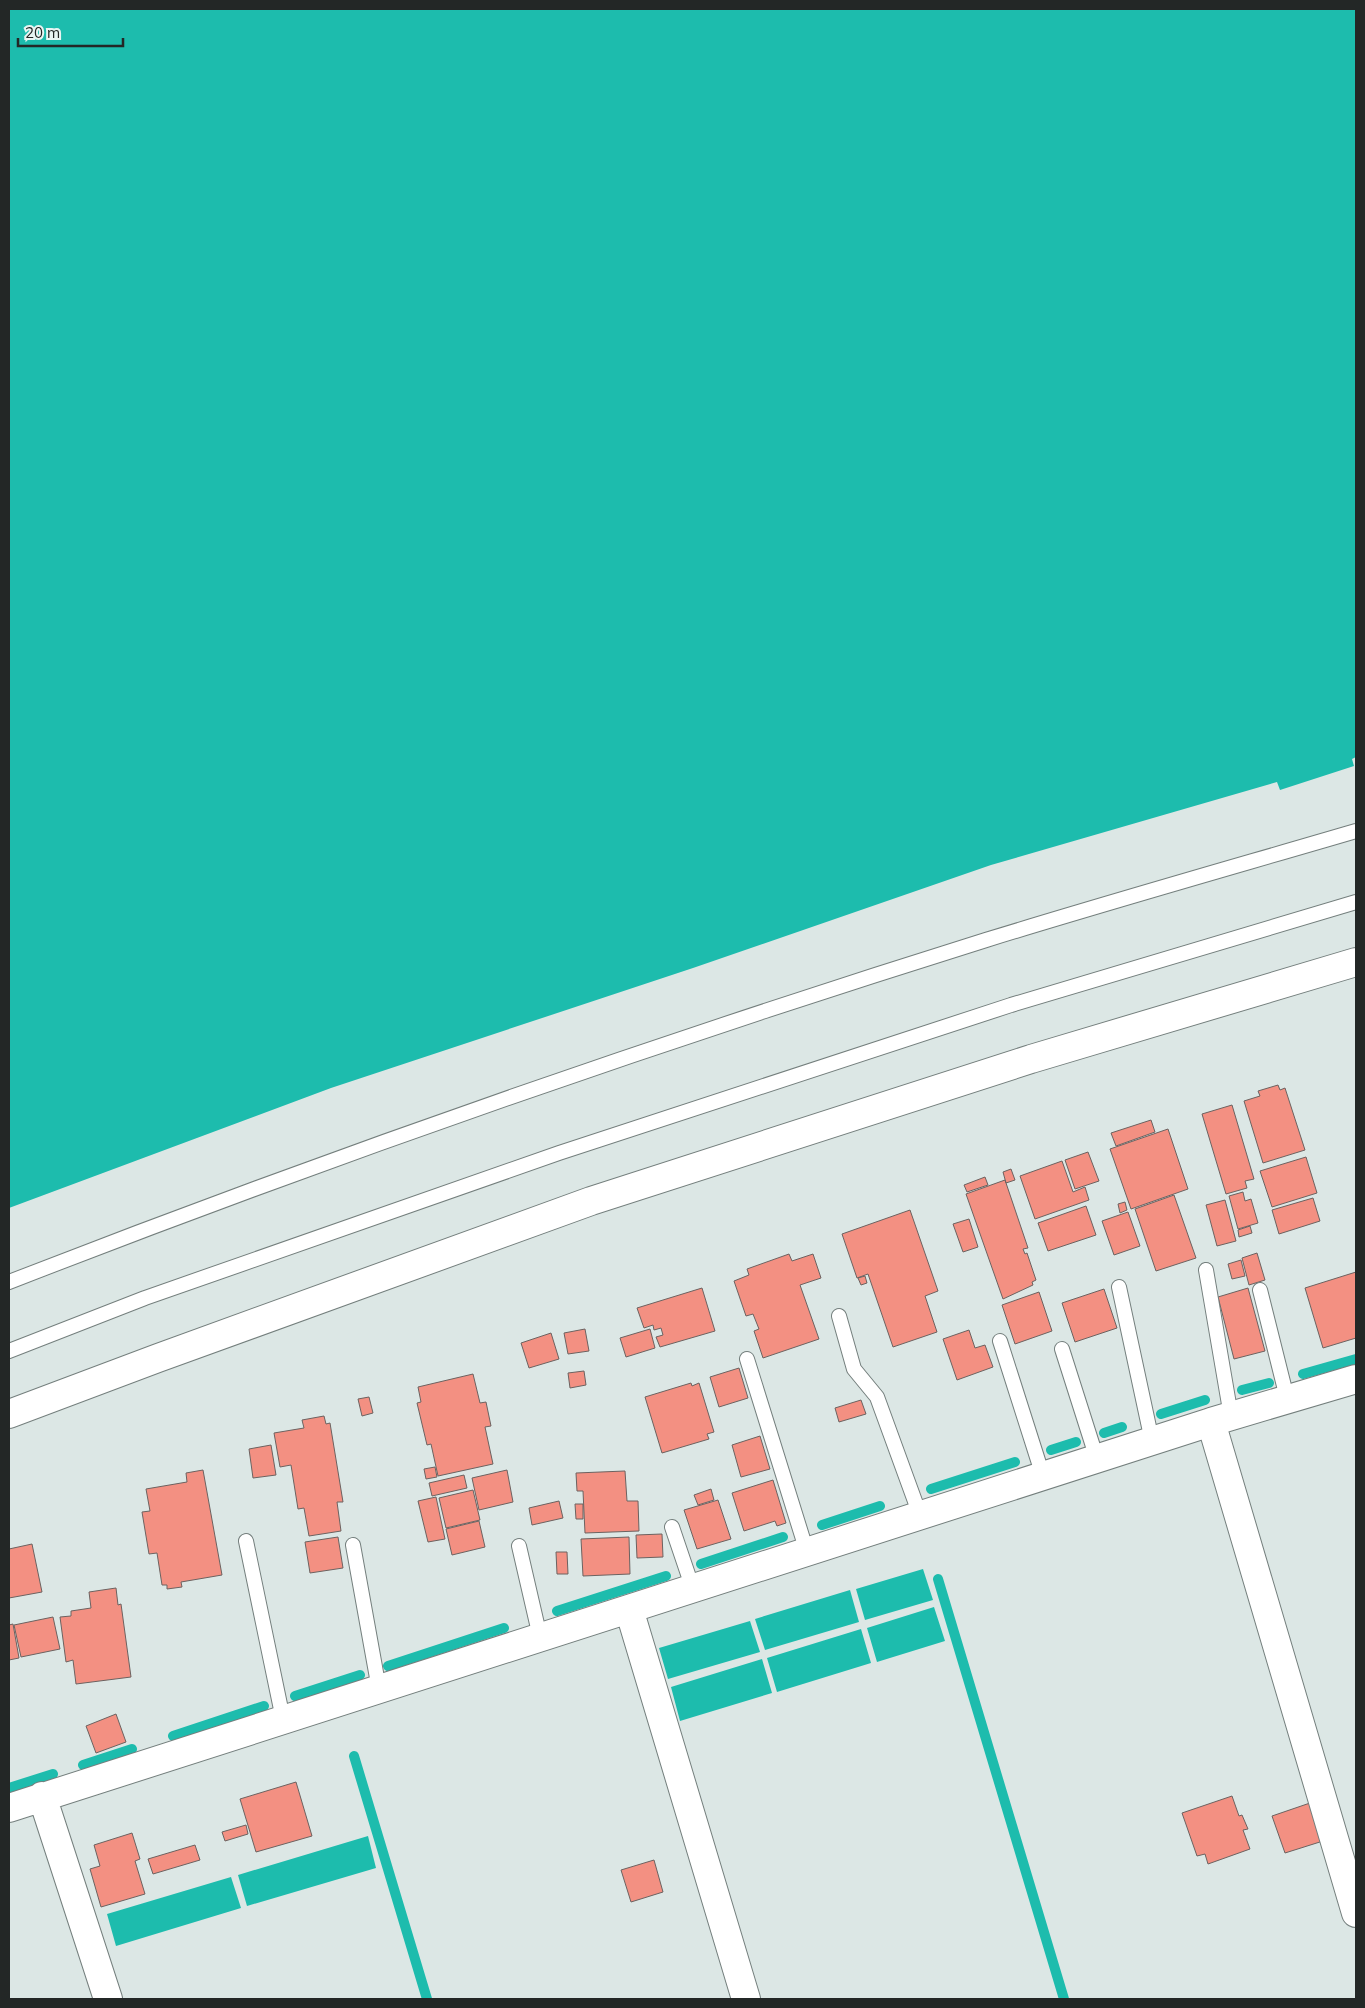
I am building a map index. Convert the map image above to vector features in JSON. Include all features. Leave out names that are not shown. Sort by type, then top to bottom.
[{"type":"street","points":[[9,1414],[591,1201],[1031,1059],[1356,962]]},
{"type":"street","points":[[9,1808],[1042,1476],[1287,1398],[1356,1379]]},
{"type":"street","points":[[1221,1419],[1356,1913]]},
{"type":"street","points":[[629,1609],[746,1999]]},
{"type":"street","points":[[42,1796],[108,1999]]},
{"type":"lane","points":[[9,1282],[116,1240],[531,1089],[986,940],[1356,831]]},
{"type":"lane","points":[[9,1351],[144,1298],[559,1153],[1011,1005],[1356,902]]},
{"type":"lane","points":[[1206,1270],[1221,1419]]},
{"type":"lane","points":[[1119,1287],[1152,1441]]},
{"type":"lane","points":[[1260,1290],[1287,1398]]},
{"type":"lane","points":[[839,1316],[854,1369],[876,1397],[920,1515]]},
{"type":"lane","points":[[1000,1341],[1042,1476]]},
{"type":"lane","points":[[1062,1349],[1097,1459]]},
{"type":"lane","points":[[747,1359],[807,1552]]},
{"type":"lane","points":[[672,1526],[693,1589]]},
{"type":"lane","points":[[246,1541],[283,1719]]},
{"type":"lane","points":[[353,1545],[379,1689]]},
{"type":"lane","points":[[519,1546],[540,1638]]},
{"type":"shaded area","points":[[9,9],[1356,9],[1356,757],[1352,759],[1354,766],[1280,790],[1277,782],[991,865],[693,968],[331,1088],[9,1208]]},
{"type":"shaded area","points":[[923,1569],[933,1600],[865,1620],[856,1589]]},
{"type":"shaded area","points":[[850,1590],[859,1622],[765,1650],[755,1619]]},
{"type":"shaded area","points":[[934,1607],[945,1641],[877,1662],[867,1628]]},
{"type":"shaded area","points":[[750,1621],[760,1652],[668,1679],[659,1648]]},
{"type":"shaded area","points":[[861,1629],[871,1663],[777,1692],[767,1658]]},
{"type":"shaded area","points":[[762,1659],[772,1693],[680,1721],[671,1687]]},
{"type":"shaded area","points":[[368,1836],[376,1868],[247,1906],[238,1875]]},
{"type":"shaded area","points":[[231,1877],[241,1908],[116,1946],[107,1914]]},
{"type":"building","points":[[1278,1085],[1280,1090],[1285,1088],[1305,1150],[1263,1163],[1244,1101],[1260,1096],[1258,1091]]},
{"type":"building","points":[[1232,1105],[1254,1179],[1245,1181],[1247,1188],[1226,1194],[1202,1114]]},
{"type":"building","points":[[1151,1120],[1155,1132],[1116,1146],[1111,1133]]},
{"type":"building","points":[[1168,1129],[1188,1189],[1131,1209],[1110,1149]]},
{"type":"building","points":[[1088,1152],[1099,1181],[1075,1189],[1065,1160]]},
{"type":"building","points":[[1306,1157],[1317,1193],[1272,1207],[1260,1171]]},
{"type":"building","points":[[1062,1161],[1073,1192],[1085,1187],[1089,1200],[1035,1219],[1020,1176]]},
{"type":"building","points":[[1011,1169],[1015,1180],[1006,1183],[1003,1172]]},
{"type":"building","points":[[985,1177],[988,1185],[967,1192],[964,1185]]},
{"type":"building","points":[[1005,1180],[1028,1248],[1023,1249],[1025,1254],[1027,1253],[1036,1280],[1032,1282],[1033,1285],[1003,1299],[966,1194]]},
{"type":"building","points":[[1243,1192],[1245,1201],[1251,1199],[1258,1223],[1238,1229],[1229,1196]]},
{"type":"building","points":[[1174,1195],[1196,1258],[1156,1271],[1135,1209]]},
{"type":"building","points":[[1313,1198],[1320,1221],[1279,1234],[1272,1210]]},
{"type":"building","points":[[1225,1200],[1236,1241],[1217,1246],[1206,1205]]},
{"type":"building","points":[[1125,1202],[1127,1210],[1120,1213],[1118,1204]]},
{"type":"building","points":[[1086,1206],[1096,1235],[1048,1251],[1038,1223]]},
{"type":"building","points":[[910,1210],[938,1291],[925,1296],[937,1332],[893,1347],[868,1274],[857,1278],[842,1234]]},
{"type":"building","points":[[1128,1212],[1140,1246],[1114,1255],[1102,1221]]},
{"type":"building","points":[[969,1219],[978,1247],[963,1252],[953,1224]]},
{"type":"building","points":[[1250,1226],[1252,1233],[1239,1237],[1238,1230]]},
{"type":"building","points":[[1257,1253],[1265,1280],[1249,1285],[1242,1258]]},
{"type":"building","points":[[789,1254],[792,1261],[813,1254],[821,1278],[800,1285],[819,1339],[763,1358],[754,1331],[759,1329],[753,1314],[746,1316],[734,1281],[749,1275],[747,1269]]},
{"type":"building","points":[[1241,1260],[1245,1276],[1232,1279],[1228,1264]]},
{"type":"building","points":[[1356,1272],[1356,1338],[1323,1348],[1305,1288]]},
{"type":"building","points":[[865,1276],[867,1283],[861,1285],[858,1278]]},
{"type":"building","points":[[702,1288],[715,1331],[660,1347],[656,1337],[663,1335],[661,1328],[654,1330],[653,1325],[644,1328],[637,1308]]},
{"type":"building","points":[[1248,1288],[1265,1351],[1234,1359],[1218,1297]]},
{"type":"building","points":[[1104,1289],[1117,1328],[1075,1342],[1062,1303]]},
{"type":"building","points":[[1039,1292],[1052,1331],[1015,1344],[1002,1305]]},
{"type":"building","points":[[585,1329],[589,1351],[568,1354],[564,1333]]},
{"type":"building","points":[[650,1329],[655,1348],[626,1357],[620,1338]]},
{"type":"building","points":[[969,1330],[975,1348],[985,1345],[993,1367],[957,1380],[943,1339]]},
{"type":"building","points":[[551,1333],[559,1359],[529,1368],[521,1343]]},
{"type":"building","points":[[739,1368],[748,1398],[719,1407],[710,1377]]},
{"type":"building","points":[[584,1371],[586,1385],[570,1388],[568,1373]]},
{"type":"building","points":[[473,1374],[480,1403],[486,1402],[491,1426],[485,1427],[493,1464],[438,1476],[431,1444],[427,1445],[417,1403],[421,1402],[418,1387]]},
{"type":"building","points":[[691,1383],[692,1386],[699,1383],[714,1432],[707,1434],[709,1439],[662,1453],[645,1397]]},
{"type":"building","points":[[369,1397],[373,1413],[362,1416],[358,1399]]},
{"type":"building","points":[[861,1400],[866,1414],[839,1422],[835,1408]]},
{"type":"building","points":[[324,1416],[326,1424],[330,1423],[343,1502],[337,1502],[341,1531],[309,1536],[304,1508],[298,1509],[291,1465],[280,1467],[274,1433],[304,1428],[302,1420]]},
{"type":"building","points":[[760,1436],[770,1469],[741,1477],[732,1445]]},
{"type":"building","points":[[271,1445],[276,1475],[253,1478],[249,1449]]},
{"type":"building","points":[[435,1467],[437,1477],[426,1479],[424,1469]]},
{"type":"building","points":[[203,1470],[222,1575],[181,1582],[182,1587],[167,1589],[167,1585],[162,1585],[157,1553],[149,1554],[142,1512],[150,1511],[146,1489],[187,1482],[186,1473]]},
{"type":"building","points":[[507,1470],[513,1502],[479,1510],[472,1478]]},
{"type":"building","points":[[625,1471],[627,1501],[638,1501],[639,1531],[585,1533],[583,1491],[577,1491],[576,1473]]},
{"type":"building","points":[[464,1475],[467,1488],[432,1496],[429,1483]]},
{"type":"building","points":[[773,1480],[786,1523],[777,1526],[775,1521],[744,1531],[732,1493]]},
{"type":"building","points":[[711,1489],[714,1500],[698,1505],[694,1495]]},
{"type":"building","points":[[473,1490],[480,1520],[446,1528],[439,1498]]},
{"type":"building","points":[[436,1497],[445,1539],[428,1542],[418,1501]]},
{"type":"building","points":[[718,1500],[731,1539],[697,1549],[684,1510]]},
{"type":"building","points":[[559,1501],[563,1518],[532,1525],[529,1508]]},
{"type":"building","points":[[575,1504],[583,1504],[583,1519],[576,1519]]},
{"type":"building","points":[[479,1521],[485,1547],[452,1555],[446,1529]]},
{"type":"building","points":[[662,1534],[663,1557],[637,1558],[636,1535]]},
{"type":"building","points":[[338,1537],[343,1568],[310,1573],[305,1542]]},
{"type":"building","points":[[629,1537],[630,1574],[583,1576],[581,1539]]},
{"type":"building","points":[[32,1544],[42,1592],[9,1598],[9,1549]]},
{"type":"building","points":[[556,1552],[567,1552],[568,1574],[557,1574]]},
{"type":"building","points":[[116,1588],[118,1605],[121,1604],[131,1677],[76,1684],[73,1660],[66,1662],[60,1617],[71,1616],[71,1611],[91,1608],[89,1592]]},
{"type":"building","points":[[53,1617],[60,1649],[21,1657],[14,1625]]},
{"type":"building","points":[[13,1624],[19,1658],[9,1660],[9,1625]]},
{"type":"building","points":[[116,1714],[126,1742],[96,1753],[86,1726]]},
{"type":"building","points":[[296,1782],[312,1836],[256,1852],[240,1799]]},
{"type":"building","points":[[1232,1796],[1239,1816],[1242,1815],[1248,1829],[1243,1830],[1250,1849],[1208,1864],[1205,1854],[1197,1856],[1182,1813]]},
{"type":"building","points":[[1310,1803],[1323,1841],[1285,1853],[1272,1816]]},
{"type":"building","points":[[246,1825],[248,1834],[225,1841],[222,1832]]},
{"type":"building","points":[[132,1833],[140,1859],[135,1861],[145,1894],[101,1907],[90,1869],[100,1866],[94,1845]]},
{"type":"building","points":[[195,1845],[200,1860],[153,1874],[148,1859]]},
{"type":"building","points":[[654,1860],[663,1892],[631,1902],[621,1870]]},
{"type":"waterway","points":[[1303,1374],[1356,1359]]},
{"type":"waterway","points":[[1242,1390],[1269,1383]]},
{"type":"waterway","points":[[1161,1414],[1205,1400]]},
{"type":"waterway","points":[[1104,1433],[1122,1427]]},
{"type":"waterway","points":[[1051,1450],[1076,1442]]},
{"type":"waterway","points":[[931,1489],[1015,1462]]},
{"type":"waterway","points":[[822,1525],[880,1506]]},
{"type":"waterway","points":[[701,1564],[783,1537]]},
{"type":"waterway","points":[[557,1611],[666,1576]]},
{"type":"waterway","points":[[938,1579],[1064,1999]]},
{"type":"waterway","points":[[388,1666],[504,1628]]},
{"type":"waterway","points":[[295,1696],[360,1675]]},
{"type":"waterway","points":[[173,1736],[264,1706]]},
{"type":"waterway","points":[[83,1765],[132,1749]]},
{"type":"waterway","points":[[354,1756],[427,1999]]},
{"type":"waterway","points":[[9,1788],[53,1774]]}]
